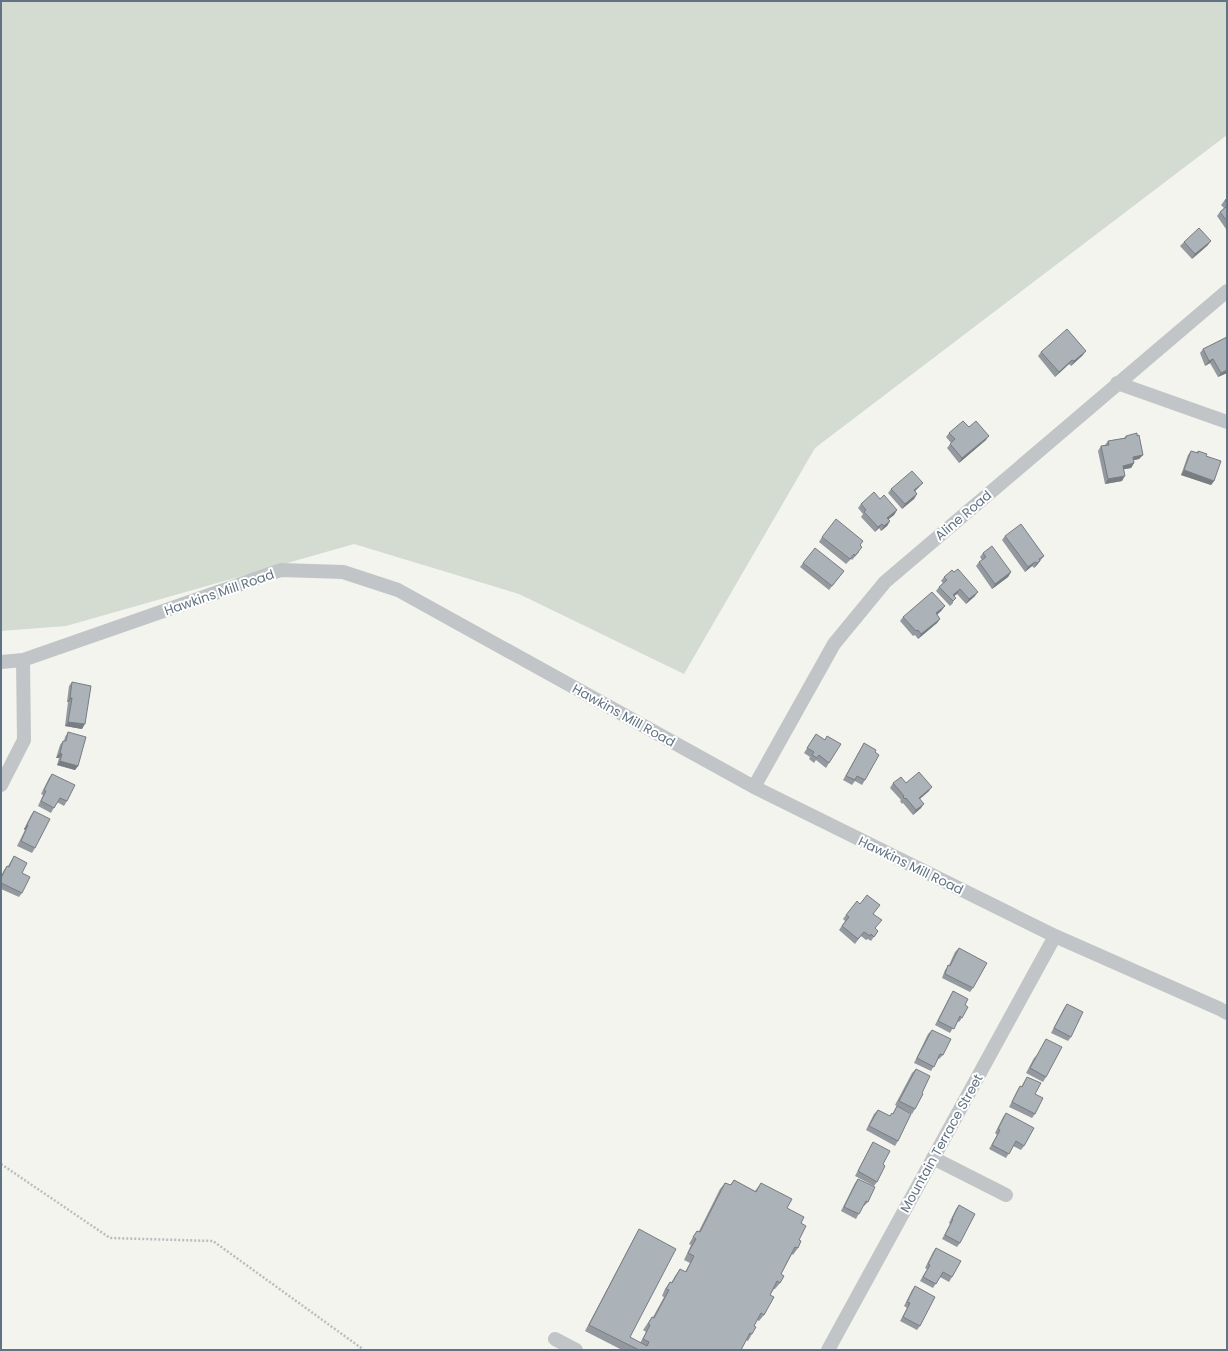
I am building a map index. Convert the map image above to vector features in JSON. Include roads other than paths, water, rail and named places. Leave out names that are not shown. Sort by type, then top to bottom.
[{"type":"street","name":"Aline Road","points":[[754,787],[834,644],[885,582],[1117,383],[1227,291]]},
{"type":"street","points":[[1117,383],[1227,422]]},
{"type":"street","name":"Hawkins Mill Road","points":[[1,662],[23,660],[281,570],[343,572],[398,590],[754,787],[1055,936],[1227,1013]]},
{"type":"street","points":[[1,785],[24,740],[23,660]]},
{"type":"street","name":"Mountain Terrace Street","points":[[828,1350],[1055,936]]},
{"type":"street","points":[[934,1158],[1006,1195]]},
{"type":"street","points":[[555,1339],[576,1350]]}]
